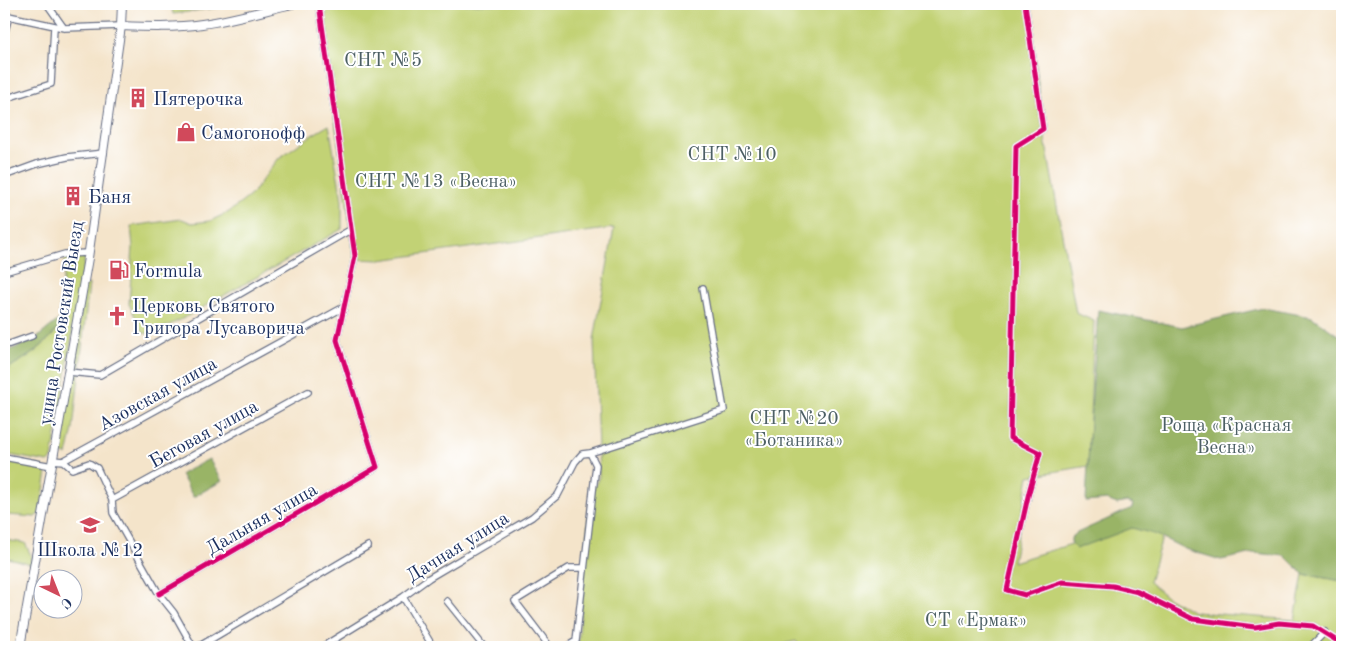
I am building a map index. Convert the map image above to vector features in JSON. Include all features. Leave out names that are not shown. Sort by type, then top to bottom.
[{"type":"main road","name":"улица Ростовский Выезд","points":[[20,647],[53,463],[104,153],[121,26],[122,4]]},
{"type":"main road","points":[[121,26],[185,26],[203,24],[292,4]]},
{"type":"street","points":[[47,4],[64,28]]},
{"type":"street","points":[[319,4],[355,256],[344,307]]},
{"type":"street","points":[[1025,4],[1043,129],[1016,146],[1010,438],[1040,453],[1029,492],[1007,590],[1025,595],[1062,582],[1113,586],[1138,592],[1193,619],[1254,627],[1279,623],[1313,626],[1342,644]]},
{"type":"street","points":[[4,35],[6,16],[64,28],[121,26]]},
{"type":"street","points":[[4,99],[52,84],[54,27]]},
{"type":"street","points":[[4,176],[45,162],[67,157],[104,153]]},
{"type":"street","points":[[68,372],[100,375],[350,230]]},
{"type":"street","points":[[4,272],[65,254],[88,253]]},
{"type":"street","points":[[566,647],[576,641],[596,465],[590,453],[724,410],[703,288]]},
{"type":"street","name":"Азовская улица","points":[[63,461],[344,307]]},
{"type":"street","name":"Дальняя улица","points":[[159,594],[377,468],[337,340],[344,307]]},
{"type":"street","points":[[4,346],[32,336]]},
{"type":"street","name":"Беговая улица","points":[[112,500],[308,392]]},
{"type":"street","name":"Дачная улица","points":[[322,647],[403,597],[429,578],[532,517],[558,494],[582,454],[590,453]]},
{"type":"street","points":[[4,457],[53,463],[63,461],[72,469],[89,463],[97,468],[112,500],[113,513],[159,594],[174,613],[193,647]]},
{"type":"street","points":[[198,647],[368,546]]},
{"type":"street","points":[[550,647],[515,601],[569,568],[584,568]]},
{"type":"street","points":[[403,597],[433,647]]},
{"type":"street","points":[[447,600],[484,647]]},
{"type":"street","points":[[1310,647],[1325,632]]},
{"type":"green space","points":[[171,4],[245,4],[173,14]]},
{"type":"green space","points":[[318,4],[1029,4],[1044,133],[1076,313],[1094,321],[1088,466],[1029,476],[1013,562],[1127,527],[1171,507],[1149,582],[1167,597],[1194,612],[1295,620],[1303,574],[1342,581],[1342,647],[800,647],[796,641],[771,647],[578,647],[590,496],[599,477],[594,340],[614,228],[380,260],[355,259]]},
{"type":"green space","points":[[329,125],[342,200],[342,229],[186,317],[151,334],[143,333],[129,304],[133,247],[131,226],[182,219],[192,223],[210,221],[229,212],[250,196],[279,158]]},
{"type":"green space","points":[[80,256],[85,257],[52,459],[48,462],[4,454],[4,372],[39,348],[53,335],[63,321],[59,314],[65,260]]},
{"type":"green space","points":[[89,284],[73,429],[67,455],[59,453],[85,285]]},
{"type":"green space","name":"Роща «Красная Весна»","points":[[1263,308],[1312,317],[1342,338],[1342,581],[1303,574],[1285,556],[1254,553],[1221,560],[1185,549],[1157,535],[1132,528],[1076,549],[1071,542],[1071,538],[1077,533],[1132,508],[1133,504],[1127,502],[1117,504],[1107,500],[1086,502],[1098,310],[1182,327]]},
{"type":"green space","points":[[62,317],[63,321],[53,335],[30,355],[4,372],[4,358],[7,351],[33,341]]},
{"type":"green space","points":[[209,459],[222,481],[193,497],[181,474]]},
{"type":"green space","points":[[4,460],[42,466],[47,472],[40,513],[35,517],[7,515],[4,540]]},
{"type":"green space","points":[[4,540],[25,543],[31,555],[31,564],[4,557]]},
{"type":"cycle path","points":[[159,594],[377,467],[337,340],[355,256],[319,4]]},
{"type":"cycle path","points":[[1025,4],[1043,129],[1016,146],[1010,438],[1040,453],[1029,492],[1007,590],[1025,595],[1062,582],[1113,586],[1138,592],[1193,619],[1255,627],[1279,623],[1313,626],[1342,644]]},
{"type":"place","name":"Пятерочка","points":[[138,98]]},
{"type":"place","name":"Самогонофф","points":[[186,132]]},
{"type":"place","name":"Баня","points":[[73,196]]},
{"type":"place","name":"Formula","points":[[119,270]]},
{"type":"place","name":"Церковь Святого Григора Лусаворича","points":[[117,316]]},
{"type":"place","name":"Школа №12","points":[[90,525]]},
{"type":"park label","name":"СНТ №5","points":[[383,59]]},
{"type":"park label","name":"СНТ №10","points":[[732,153]]},
{"type":"park label","name":"СНТ №13 «Весна»","points":[[436,180]]},
{"type":"park label","name":"СНТ №20 «Ботаника»","points":[[794,428]]},
{"type":"park label","name":"СТ «Ермак»","points":[[976,619]]}]
